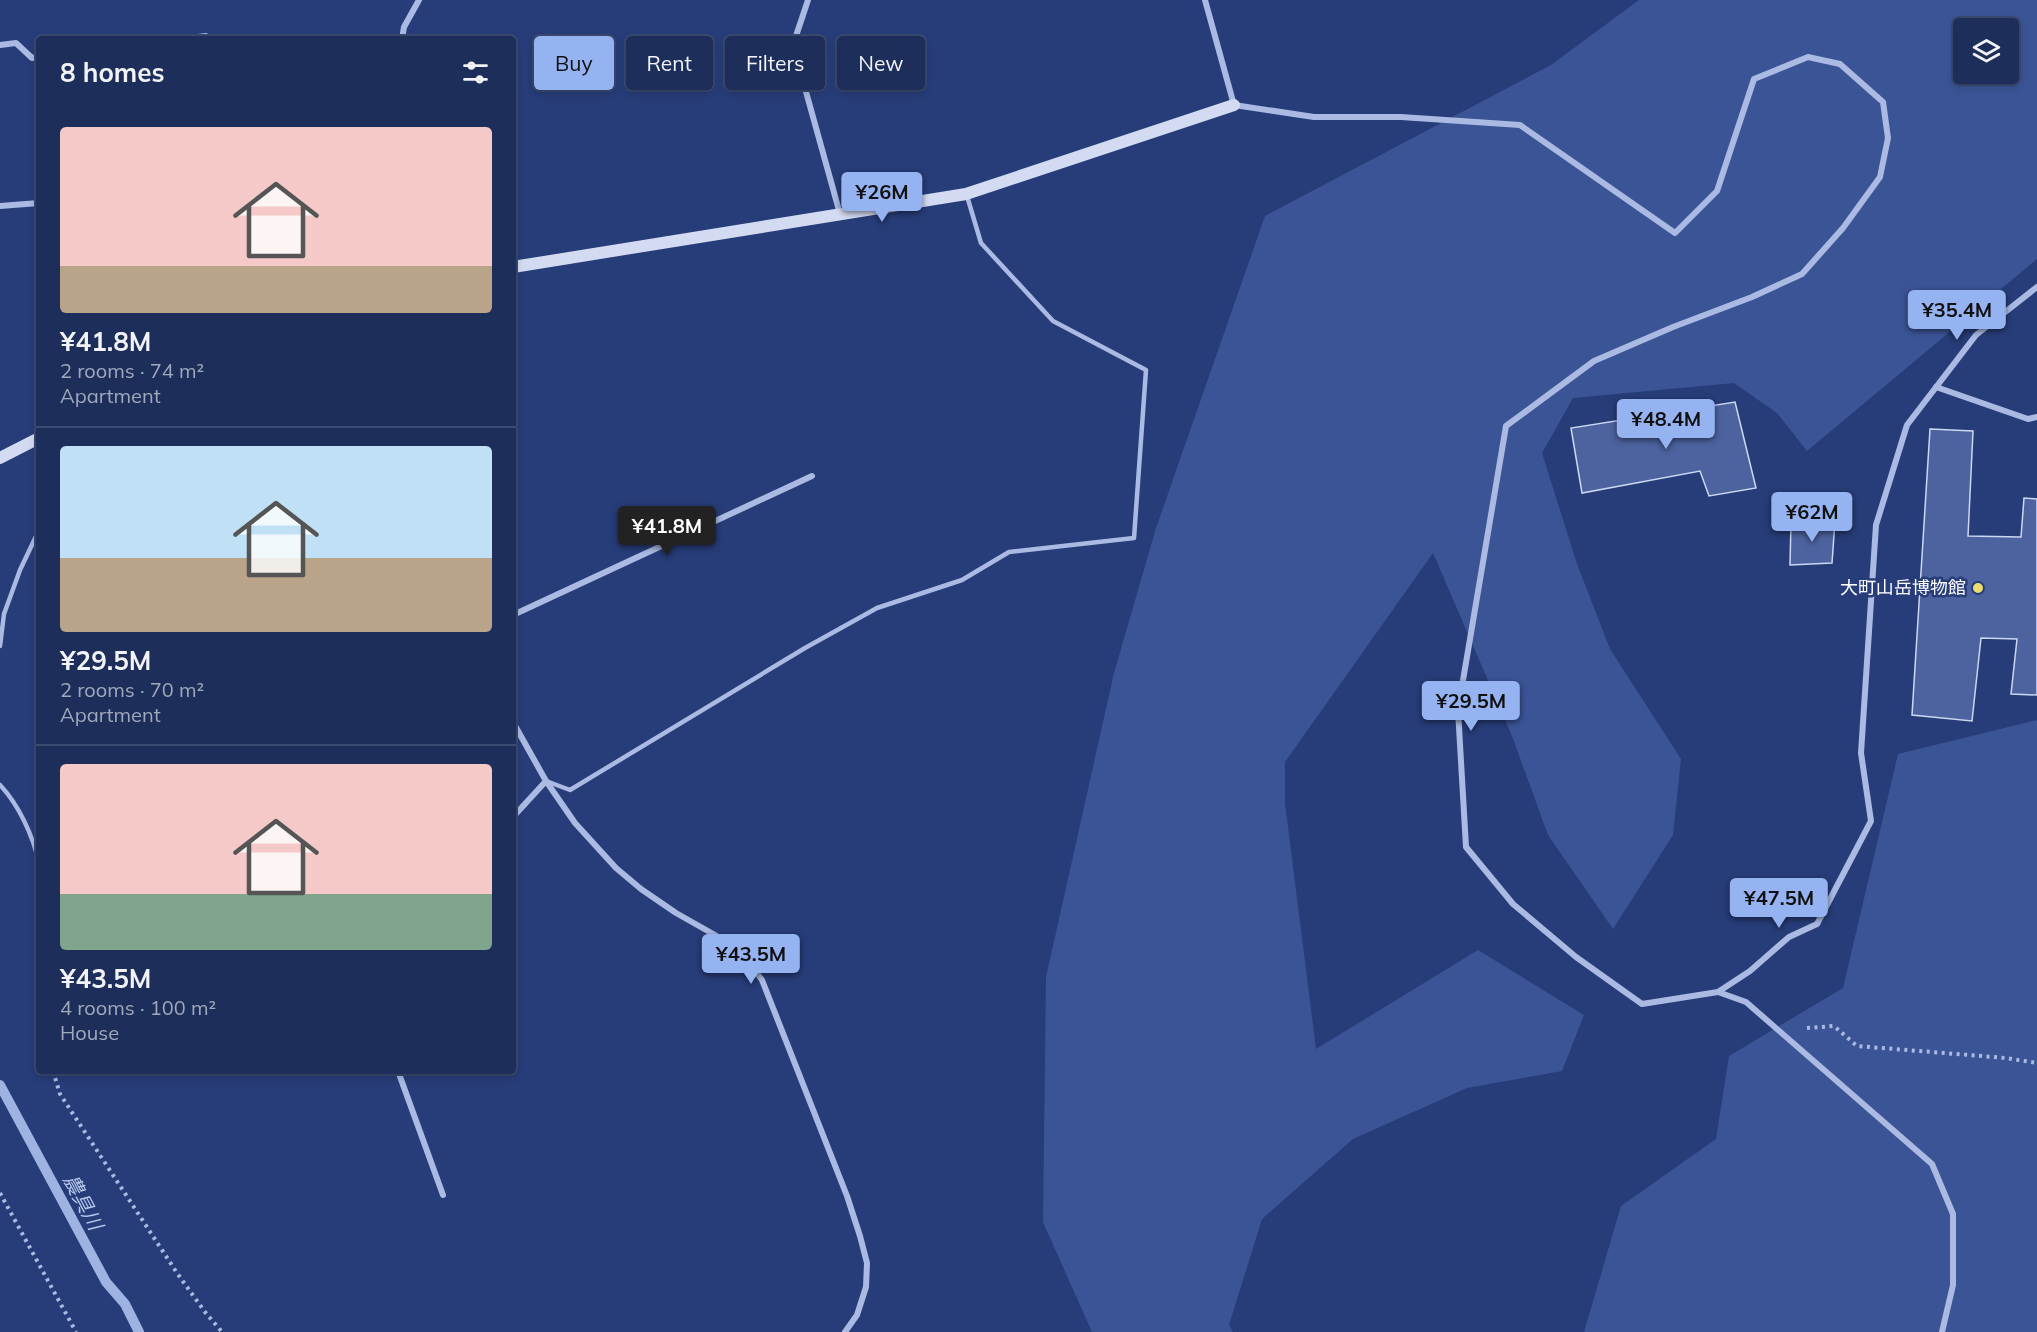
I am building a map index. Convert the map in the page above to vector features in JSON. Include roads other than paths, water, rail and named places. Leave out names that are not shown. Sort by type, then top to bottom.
[{"type":"street","points":[[402,36],[404,27],[419,0]]},
{"type":"street","points":[[808,0],[793,45],[840,214]]},
{"type":"street","points":[[1205,0],[1234,105]]},
{"type":"street","points":[[0,45],[16,43],[32,58],[36,57]]},
{"type":"street","points":[[516,267],[966,194],[1234,105],[1314,117],[1401,117],[1520,125],[1675,233],[1717,190],[1754,79],[1808,57],[1840,64],[1883,102],[1888,138],[1880,177],[1844,228],[1802,274],[1752,297],[1673,327],[1594,361],[1506,426],[1458,710],[1466,847],[1513,904],[1576,957],[1642,1004],[1718,992],[1750,971],[1789,937],[1817,924],[1871,821],[1861,753],[1876,525],[1907,425],[1976,336],[2037,287]]},
{"type":"street","points":[[0,206],[36,203]]},
{"type":"street","points":[[1936,387],[2028,419],[2037,417]]},
{"type":"street","points":[[0,458],[36,440]]},
{"type":"street","points":[[516,614],[812,476]]},
{"type":"street","points":[[516,727],[546,781],[575,823],[616,868],[641,890],[676,913],[738,948],[762,980],[847,1196],[867,1263],[866,1287],[856,1316],[845,1332]]},
{"type":"street","points":[[516,814],[546,781]]},
{"type":"street","points":[[1718,992],[1746,1002],[1932,1164],[1953,1214],[1953,1285],[1942,1332]]},
{"type":"street","points":[[399,1074],[443,1195]]},
{"type":"lane","points":[[546,781],[570,790],[805,648],[877,608],[962,580],[1009,552],[1134,538],[1146,370],[1053,321],[981,243],[966,194]]},
{"type":"lane","points":[[0,646],[4,614],[20,570],[36,536]]},
{"type":"lane","points":[[0,784],[20,816],[36,850]]},
{"type":"waterway","name":"農具川","points":[[0,1085],[106,1282],[125,1304],[139,1332]]},
{"type":"place","name":"大町山岳博物館","points":[[1978,588]]}]
